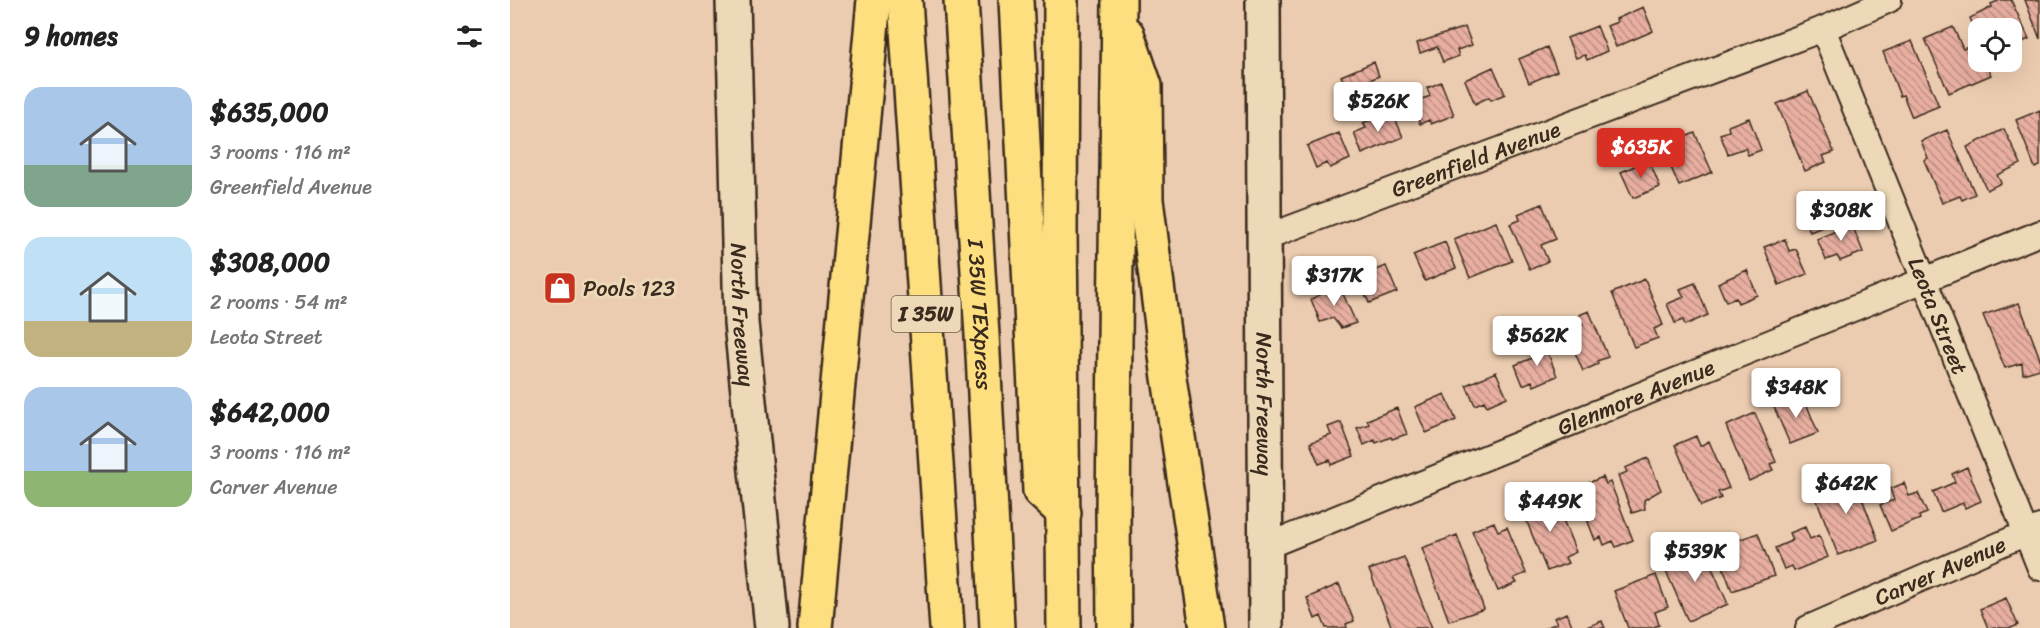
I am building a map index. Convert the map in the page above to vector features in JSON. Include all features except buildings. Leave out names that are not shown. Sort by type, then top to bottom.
[{"type":"highway","points":[[815,628],[874,0]]},
{"type":"highway","name":"I 35W","points":[[905,0],[947,628]]},
{"type":"highway","name":"I 35W TEXpress","points":[[961,0],[997,628]]},
{"type":"highway","points":[[982,335],[999,290],[983,0]]},
{"type":"highway","points":[[1016,0],[1040,491],[1064,513]]},
{"type":"highway","points":[[1060,0],[1064,628]]},
{"type":"highway","points":[[1114,628],[1113,511],[1119,6]]},
{"type":"highway","points":[[1119,6],[1145,86],[1146,200],[1168,371],[1207,628]]},
{"type":"main road","name":"North Freeway","points":[[733,0],[741,323],[772,628]]},
{"type":"main road","name":"North Freeway","points":[[1263,0],[1266,628]]},
{"type":"street","name":"Greenfield Avenue","points":[[1263,238],[1823,29],[1889,0]]},
{"type":"street","name":"Leota Street","points":[[1823,29],[1924,280],[2033,530],[2040,568]]},
{"type":"street","name":"Glenmore Avenue","points":[[1265,547],[2040,232]]},
{"type":"street","name":"Carver Avenue","points":[[1808,628],[2033,530]]},
{"type":"place","name":"Pools 123","points":[[560,288]]}]
